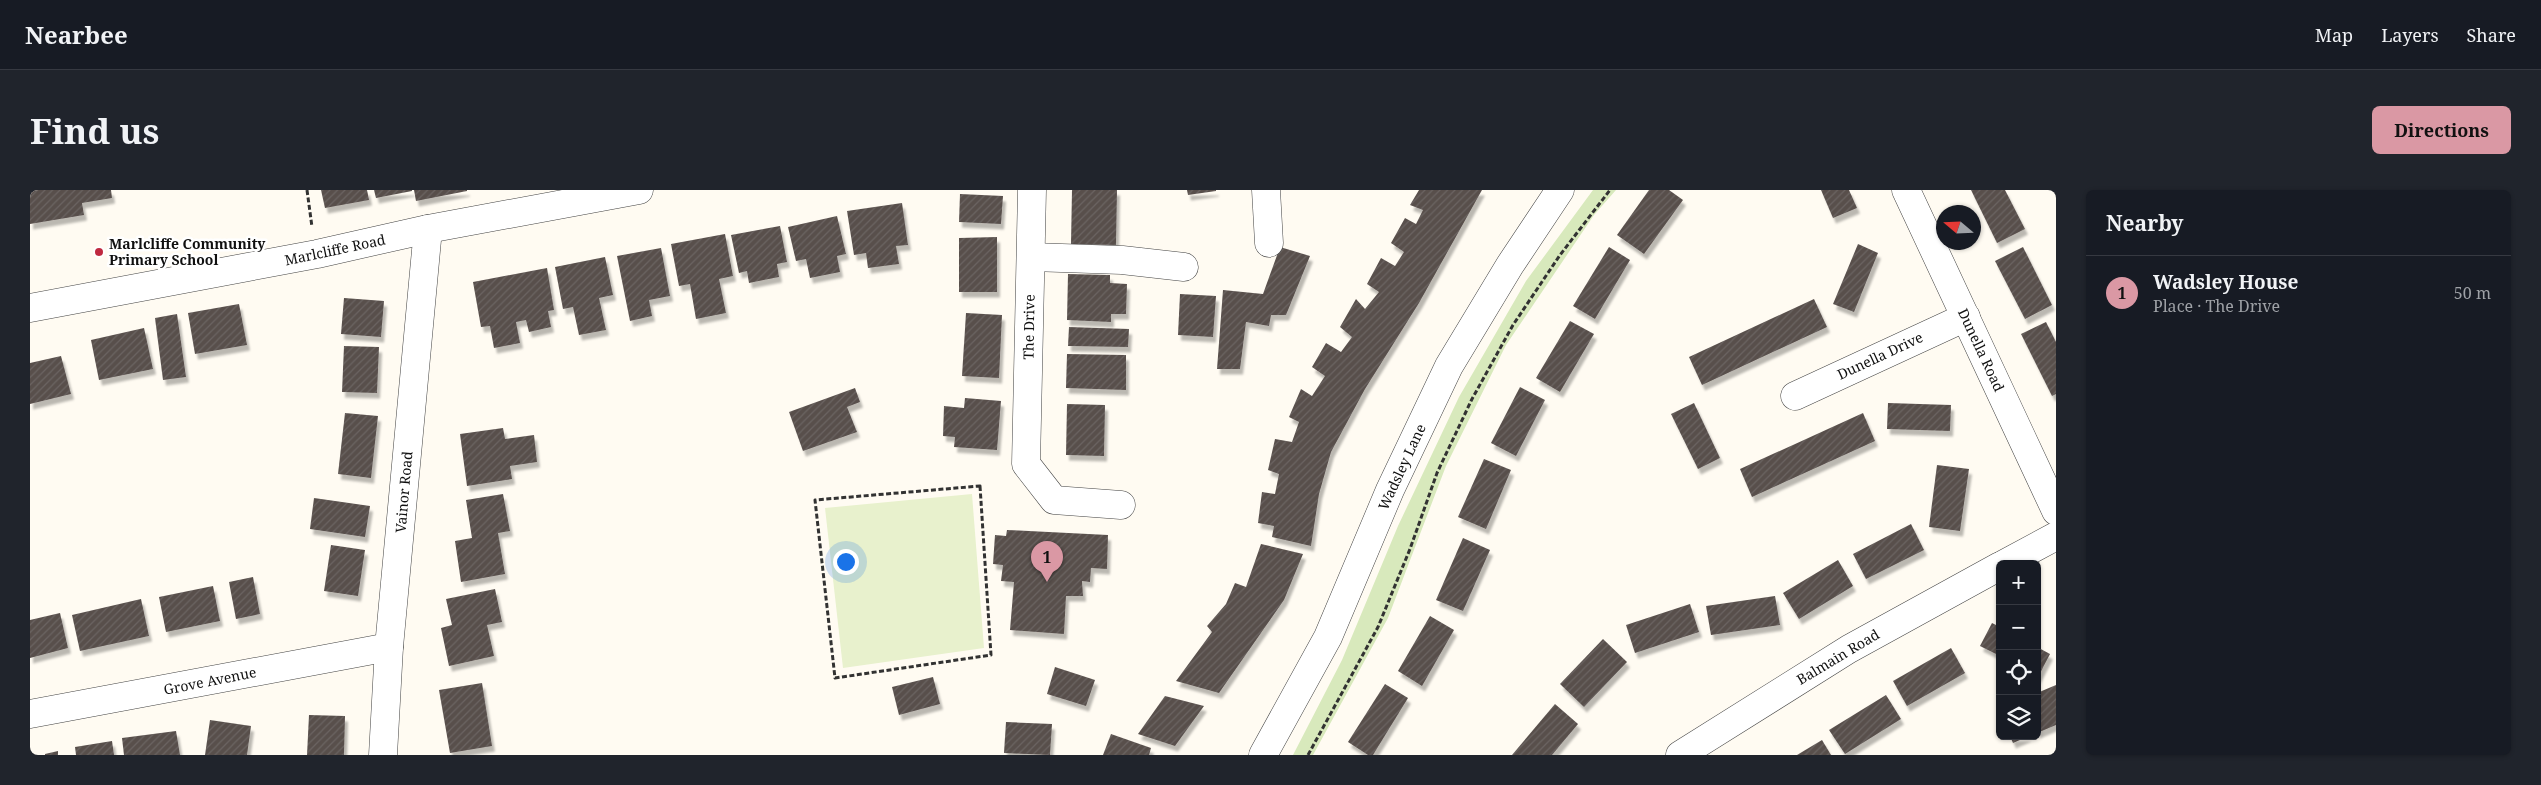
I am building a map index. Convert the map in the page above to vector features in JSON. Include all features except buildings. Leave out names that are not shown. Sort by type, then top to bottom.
[{"type":"street","name":"Marlcliffe Road","points":[[30,308],[317,254],[428,229],[639,190]]},
{"type":"street","name":"The Drive","points":[[1032,190],[1026,464],[1054,500],[1121,505]]},
{"type":"street","points":[[1266,190],[1269,244]]},
{"type":"street","name":"Wadsley Lane","points":[[1263,755],[1328,637],[1390,490],[1449,366],[1510,265],[1560,190]]},
{"type":"street","name":"Dunella Road","points":[[1906,190],[2056,511]]},
{"type":"street","name":"Vainor Road","points":[[383,755],[389,647],[428,229]]},
{"type":"street","points":[[1031,257],[1122,260],[1184,267]]},
{"type":"street","name":"Dunella Drive","points":[[1795,396],[1966,317]]},
{"type":"street","points":[[2011,560],[2056,536]]},
{"type":"street","name":"Balmain Road","points":[[1680,755],[1849,649],[1996,568]]},
{"type":"street","name":"Grove Avenue","points":[[30,714],[389,647]]},
{"type":"path","points":[[307,190],[317,254]]},
{"type":"path","points":[[1308,755],[1378,627],[1410,549],[1437,473],[1472,399],[1524,310],[1560,255],[1610,190]]},
{"type":"path","points":[[980,486],[991,655],[836,678],[815,500],[980,486]]},
{"type":"green space","points":[[1593,190],[1616,190],[1594,215],[1506,345],[1446,466],[1388,618],[1313,755],[1293,755],[1342,660],[1398,526],[1459,397],[1526,281]]},
{"type":"green space","points":[[972,494],[984,648],[843,668],[825,508]]},
{"type":"place","name":"Marlcliffe Community Primary School","points":[[99,252]]},
{"type":"place","name":"Wadsley House","points":[[1047,582]]}]
